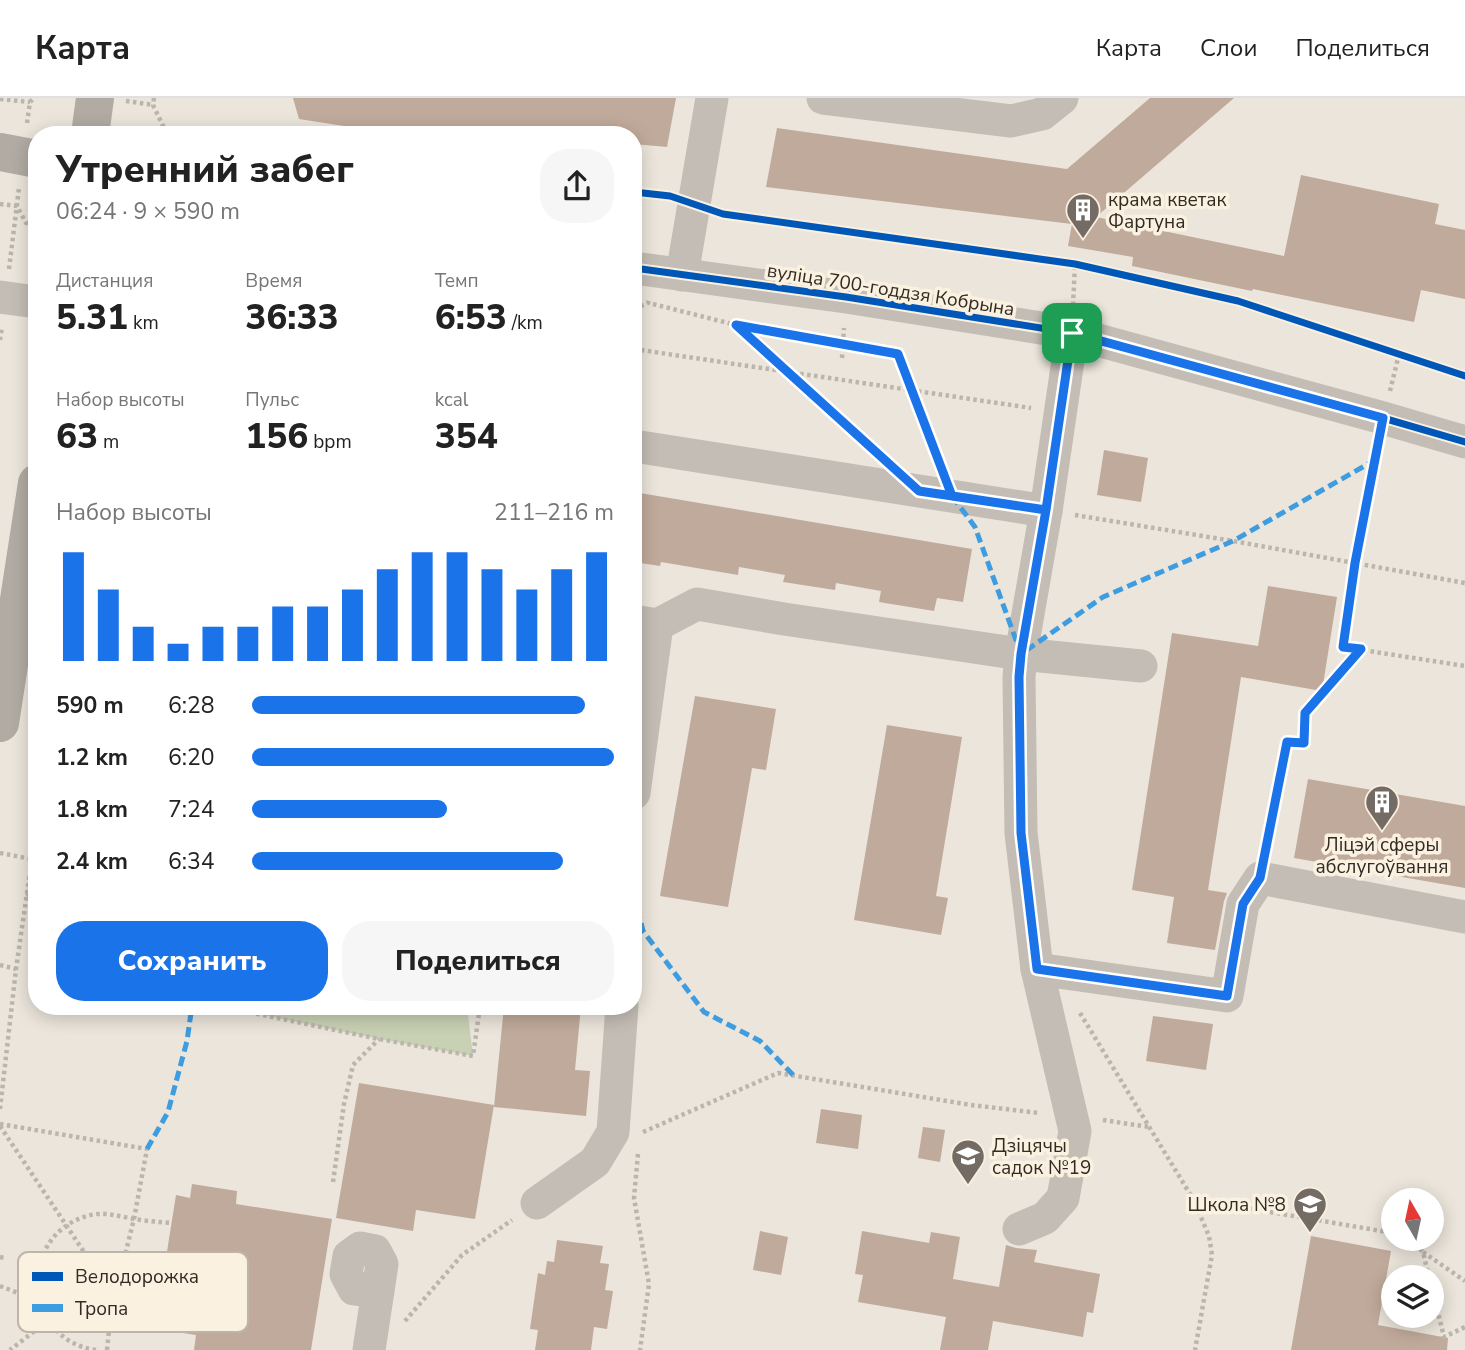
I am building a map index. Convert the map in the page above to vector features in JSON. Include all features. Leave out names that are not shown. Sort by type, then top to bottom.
[{"type":"main road","points":[[91,126],[96,98]]},
{"type":"main road","points":[[0,152],[28,157]]},
{"type":"main road","points":[[0,723],[28,541]]},
{"type":"street","points":[[682,275],[712,98]]},
{"type":"street","points":[[823,98],[963,107],[1011,121],[1042,114],[1062,98]]},
{"type":"street","name":"вуліца 700-годдзя Кобрына","points":[[642,269],[846,297],[1072,333],[1465,442]]},
{"type":"street","points":[[0,297],[28,301]]},
{"type":"street","points":[[1019,1229],[1045,1218],[1063,1198],[1075,1131],[1037,969],[1021,833],[1019,677],[1072,333]]},
{"type":"street","points":[[642,447],[1046,510]]},
{"type":"street","points":[[642,669],[645,623],[697,604],[1021,654],[1141,666]]},
{"type":"street","points":[[1037,969],[1227,996],[1243,904],[1260,878],[1465,917]]},
{"type":"street","points":[[537,1203],[595,1162],[613,1132],[621,1015]]},
{"type":"street","points":[[369,1350],[378,1292]]},
{"type":"path","points":[[154,98],[153,106],[163,126]]},
{"type":"path","points":[[0,99],[30,102]]},
{"type":"path","points":[[0,204],[17,206],[28,223]]},
{"type":"path","points":[[1062,262],[1089,267]]},
{"type":"path","points":[[1072,333],[1075,264]]},
{"type":"path","points":[[649,303],[736,325],[898,354],[952,496]]},
{"type":"path","points":[[736,325],[879,455]]},
{"type":"path","points":[[1386,350],[1412,358]]},
{"type":"path","points":[[1399,354],[1383,418],[1355,563],[1343,647],[1465,666]]},
{"type":"path","points":[[1046,510],[1465,583]]},
{"type":"path","points":[[1260,878],[1287,742],[1304,743],[1305,713],[1361,649]]},
{"type":"path","points":[[0,853],[28,858]]},
{"type":"path","points":[[0,1109],[28,884]]},
{"type":"path","points":[[0,965],[16,969]]},
{"type":"path","points":[[263,1015],[473,1056],[479,1015]]},
{"type":"path","points":[[333,1182],[344,1104],[353,1065],[379,1039]]},
{"type":"path","points":[[640,1133],[778,1073],[971,1105],[1149,1127]]},
{"type":"path","points":[[0,1125],[147,1149],[126,1252]]},
{"type":"path","points":[[0,1125],[84,1252]]},
{"type":"path","points":[[639,1146],[634,1198],[649,1284],[640,1350]]},
{"type":"path","points":[[1193,1199],[1381,1231]]},
{"type":"path","points":[[403,1323],[462,1255],[537,1203]]},
{"type":"path","points":[[45,1252],[51,1240],[66,1226],[87,1216],[111,1213],[134,1219],[172,1223]]},
{"type":"path","points":[[1423,1252],[1426,1265]]},
{"type":"path","points":[[1423,1252],[1465,1281]]},
{"type":"path","points":[[0,1286],[18,1293]]},
{"type":"path","points":[[1442,1328],[1444,1337],[1465,1327]]},
{"type":"path","points":[[10,1350],[32,1332]]},
{"type":"path","points":[[58,1332],[84,1348],[96,1350]]},
{"type":"path","points":[[107,1350],[109,1332]]},
{"type":"green space","points":[[263,1015],[468,1015],[473,1056]]},
{"type":"building","points":[[293,98],[676,98],[667,147],[642,145],[642,126],[344,126],[299,119]]},
{"type":"building","points":[[1150,98],[1234,98],[1096,217],[1284,256],[1301,175],[1439,204],[1435,224],[1465,230],[1465,299],[1421,290],[1414,322],[1132,266],[1133,257],[1068,246],[1072,224],[766,187],[777,128],[1067,169]]},
{"type":"building","points":[[1104,450],[1148,458],[1141,502],[1097,495]]},
{"type":"building","points":[[642,493],[972,549],[963,602],[937,598],[934,611],[879,602],[881,591],[836,583],[835,590],[783,582],[785,575],[739,567],[738,575],[661,562],[660,566],[642,563]]},
{"type":"building","points":[[1268,586],[1337,597],[1322,691],[1241,677],[1208,890],[1227,893],[1215,950],[1167,943],[1174,897],[1132,890],[1172,633],[1258,646]]},
{"type":"building","points":[[695,696],[776,709],[766,770],[752,768],[728,907],[660,896]]},
{"type":"building","points":[[887,725],[962,737],[936,896],[948,898],[941,935],[854,920]]},
{"type":"building","name":"Ліцэй сферы абслугоўвання","points":[[1308,779],[1465,806],[1465,888],[1294,858]]},
{"type":"building","points":[[503,1015],[580,1015],[575,1070],[590,1071],[586,1116],[494,1107]]},
{"type":"building","points":[[1153,1016],[1213,1024],[1206,1070],[1146,1061]]},
{"type":"building","points":[[359,1083],[494,1105],[475,1219],[416,1210],[413,1231],[336,1218]]},
{"type":"building","points":[[821,1109],[862,1115],[858,1149],[816,1143]]},
{"type":"building","points":[[923,1127],[945,1130],[940,1162],[918,1158]]},
{"type":"building","points":[[192,1184],[237,1191],[236,1204],[332,1219],[311,1350],[194,1350],[196,1335],[183,1332],[248,1332],[248,1252],[167,1252],[176,1195],[190,1198]]},
{"type":"building","points":[[760,1231],[788,1237],[781,1275],[753,1270]]},
{"type":"building","points":[[862,1231],[929,1243],[931,1232],[960,1237],[953,1279],[999,1287],[1006,1245],[1037,1250],[1034,1262],[1100,1274],[1093,1313],[1087,1312],[1083,1337],[993,1321],[988,1350],[940,1350],[946,1317],[858,1302],[863,1275],[855,1274]]},
{"type":"building","points":[[1311,1236],[1391,1251],[1389,1265],[1381,1265],[1381,1308],[1378,1325],[1381,1328],[1448,1338],[1447,1350],[1291,1350]]},
{"type":"building","points":[[557,1240],[603,1246],[600,1263],[609,1264],[605,1290],[613,1291],[607,1329],[594,1327],[591,1350],[535,1350],[538,1330],[530,1329],[538,1273],[545,1275],[547,1261],[554,1262]]},
{"type":"marked path","points":[[952,496],[975,527],[1021,654],[1103,597],[1233,541],[1375,460]]},
{"type":"marked path","points":[[642,927],[704,1012],[760,1041],[795,1077]]},
{"type":"marked path","points":[[147,1149],[168,1112],[187,1041],[191,1015]]},
{"type":"cycle path","points":[[642,193],[670,196],[723,214],[1075,264],[1238,301],[1465,376]]},
{"type":"cycle path","points":[[642,269],[846,297],[1072,333],[1465,442]]},
{"type":"place","name":"крама кветак Фартуна","points":[[1083,240]]},
{"type":"place","name":"Ліцэй сферы абслугоўвання","points":[[1382,832]]},
{"type":"place","name":"Дзіцячы садок №19","points":[[968,1186]]},
{"type":"place","name":"Школа №8","points":[[1310,1234]]},
{"type":"route","points":[[1072,333],[1046,510],[952,496],[913,391],[898,354],[736,325],[919,491],[1046,510],[1019,677],[1021,833],[1037,969],[1227,996],[1243,904],[1260,878],[1287,742],[1304,743],[1305,713],[1361,649],[1343,647],[1355,563],[1383,418],[1072,333]]}]
